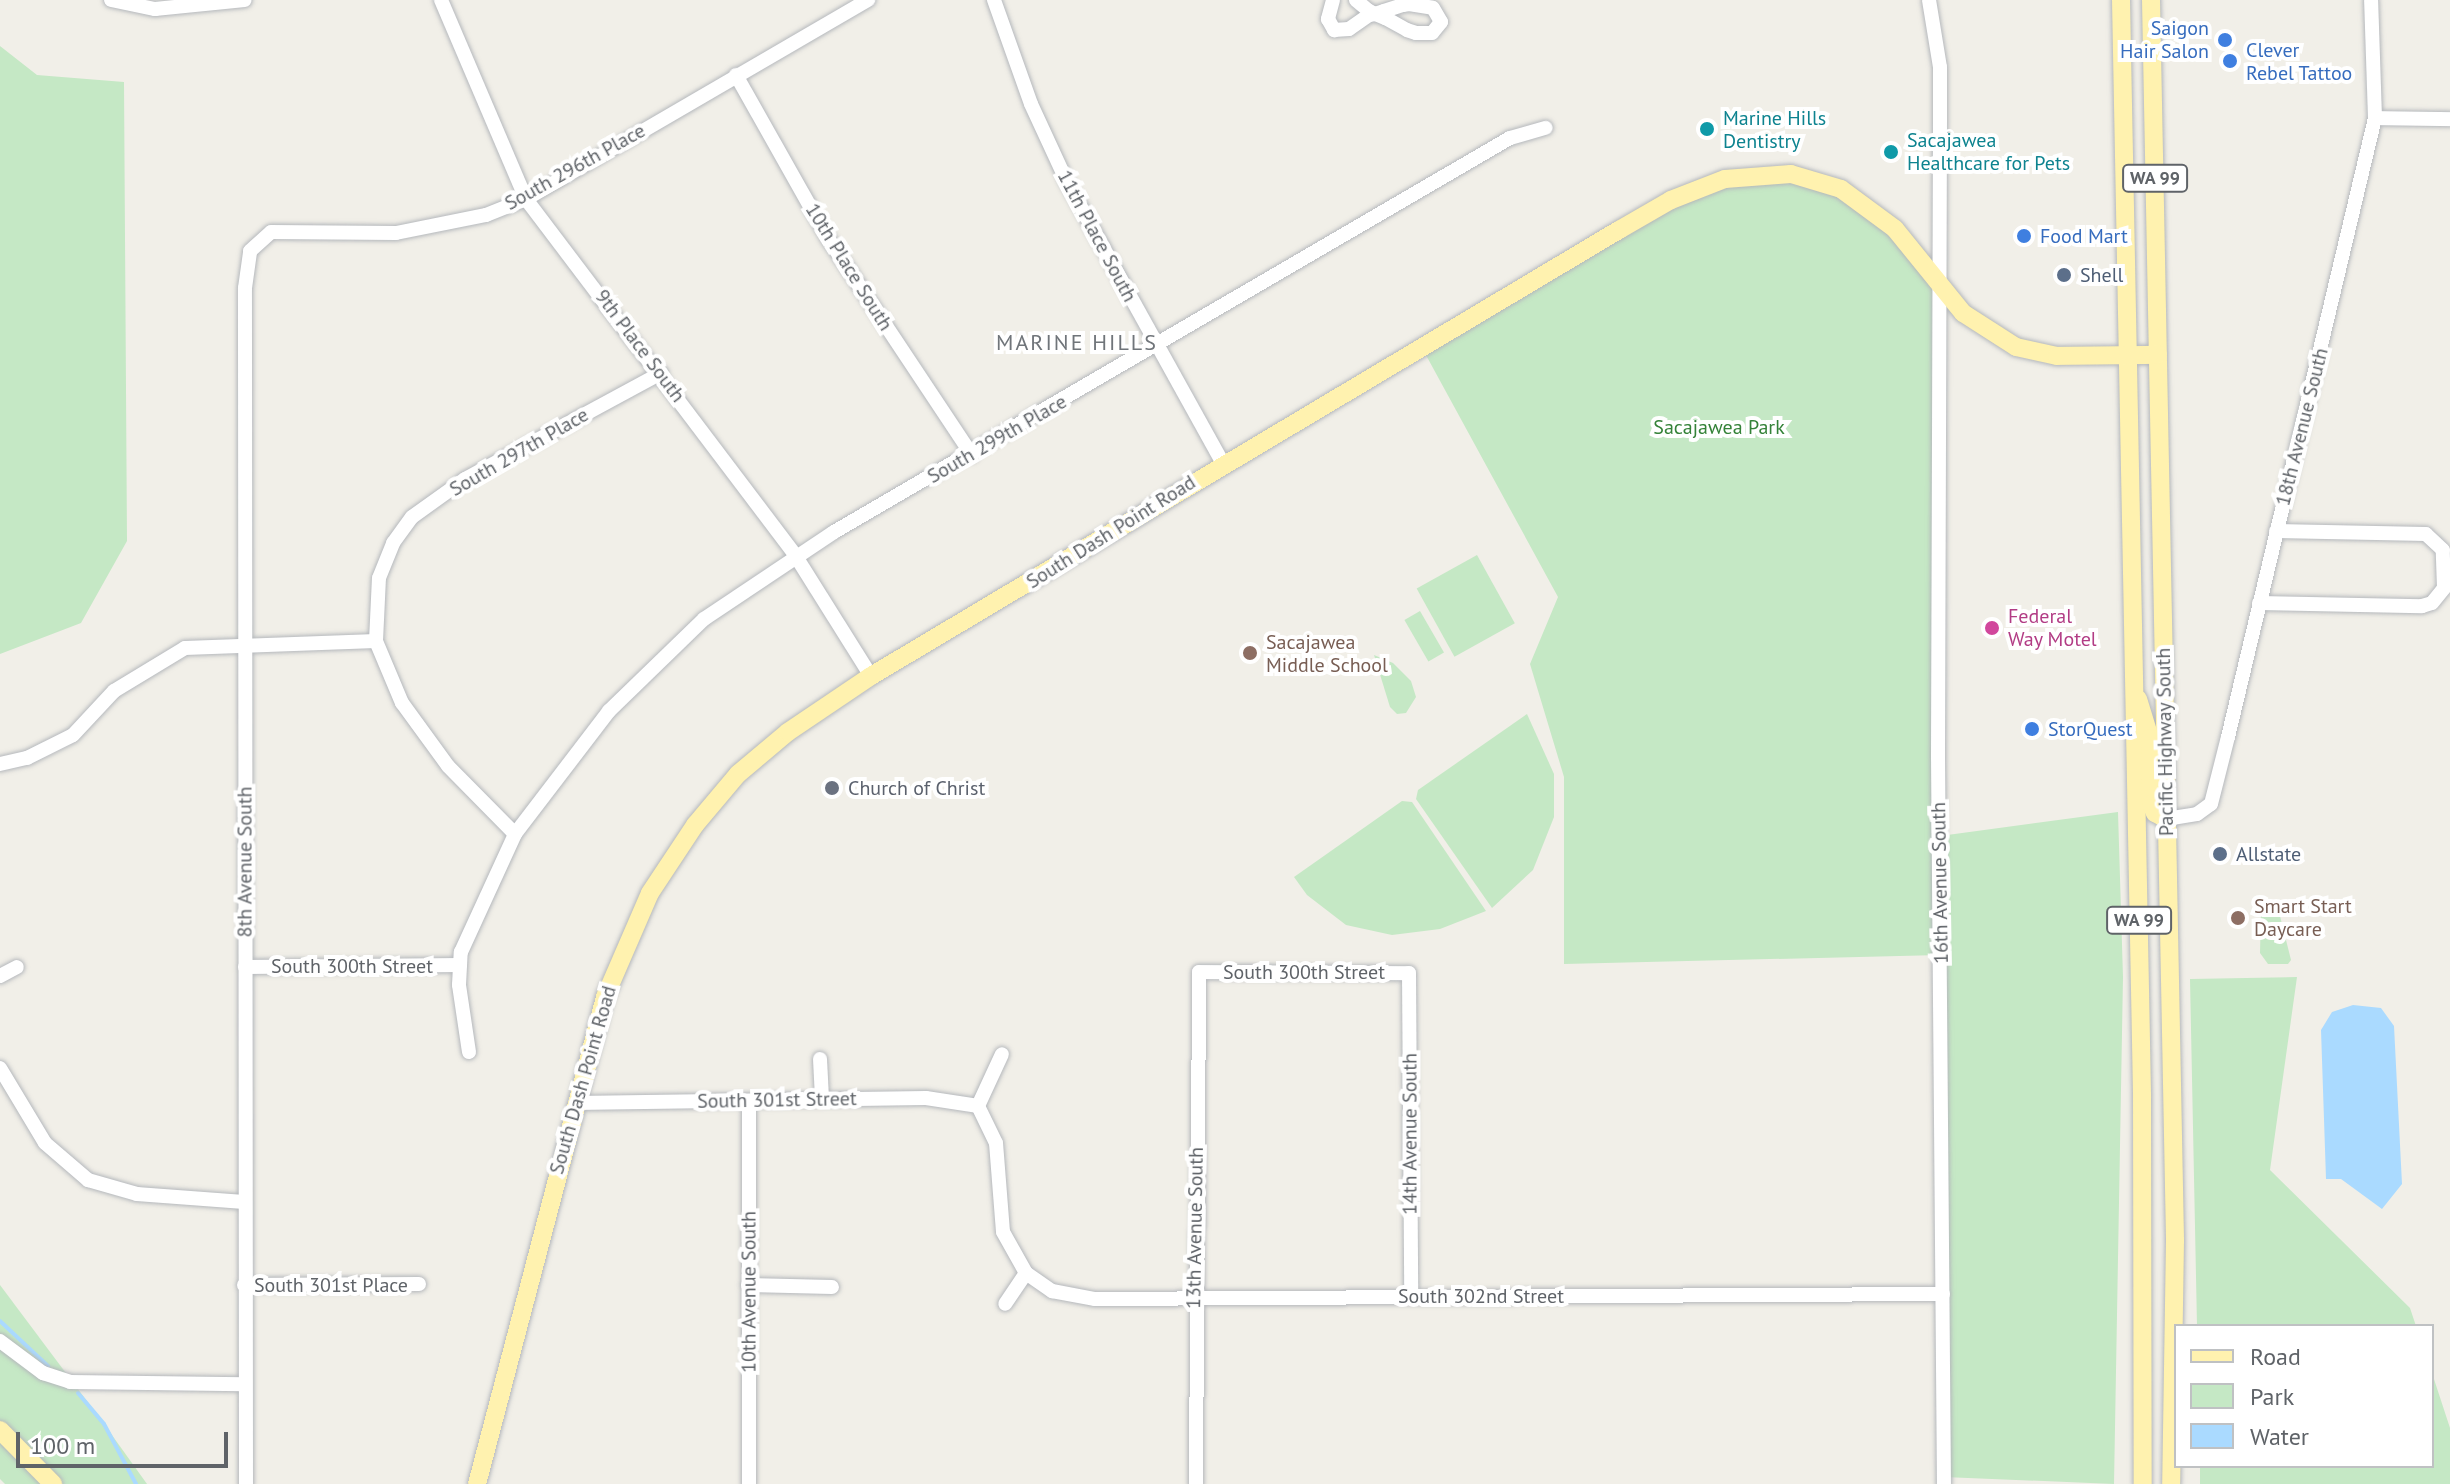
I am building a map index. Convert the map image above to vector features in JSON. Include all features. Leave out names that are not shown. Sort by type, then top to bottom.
[{"type":"main road","name":"Pacific Highway South","points":[[2121,0],[2134,693],[2143,1484]]},
{"type":"main road","name":"Pacific Highway South","points":[[2151,0],[2175,1241],[2171,1484]]},
{"type":"main road","name":"South Dash Point Road","points":[[477,1484],[605,997],[650,893],[695,825],[738,774],[788,732],[871,676],[966,624],[1222,462],[1658,207],[1725,179],[1791,174],[1841,189],[1895,229],[1972,321],[2016,347],[2057,356],[2158,355]]},
{"type":"main road","points":[[2134,693],[2144,709],[2150,738],[2151,804],[2166,819]]},
{"type":"main road","points":[[0,1430],[53,1484]]},
{"type":"street","points":[[111,0],[167,9],[245,0]]},
{"type":"street","name":"9th Place South","points":[[441,0],[526,199],[661,373],[795,555],[871,676]]},
{"type":"street","name":"South 296th Place","points":[[256,241],[278,231],[345,235],[439,226],[526,199],[868,0]]},
{"type":"street","name":"11th Place South","points":[[994,0],[1031,104],[1067,182],[1222,462]]},
{"type":"street","points":[[1333,0],[1331,28],[1344,31],[1375,14],[1356,0]]},
{"type":"street","name":"16th Avenue South","points":[[1929,0],[1940,67],[1944,1484]]},
{"type":"street","name":"18th Avenue South","points":[[2166,819],[2197,814],[2211,804],[2375,118],[2371,0]]},
{"type":"street","name":"10th Place South","points":[[736,75],[829,240],[972,455]]},
{"type":"street","points":[[2375,118],[2450,119]]},
{"type":"street","name":"South 299th Place","points":[[469,1052],[460,965],[469,927],[515,834],[609,711],[658,660],[704,619],[795,555],[972,455],[1510,138],[1546,128]]},
{"type":"street","name":"8th Avenue South","points":[[246,1484],[245,288],[256,241]]},
{"type":"street","name":"South 297th Place","points":[[376,641],[379,578],[393,543],[412,517],[465,479],[661,373]]},
{"type":"street","points":[[2259,603],[2422,606],[2432,603],[2444,588],[2443,550],[2426,534],[2276,531]]},
{"type":"street","points":[[0,764],[27,758],[73,735],[114,691],[153,663],[185,648],[245,643],[376,641],[384,669],[421,731],[515,834]]},
{"type":"street","name":"South 300th Street","points":[[245,967],[460,965]]},
{"type":"street","points":[[0,976],[17,967]]},
{"type":"street","name":"South 300th Street","points":[[1199,972],[1409,973]]},
{"type":"street","name":"13th Avenue South","points":[[1196,1484],[1194,1296],[1199,972]]},
{"type":"street","name":"14th Avenue South","points":[[1409,973],[1411,1296]]},
{"type":"street","points":[[1002,1054],[978,1106],[996,1143],[1003,1232],[1026,1273],[1005,1304]]},
{"type":"street","points":[[820,1059],[822,1099]]},
{"type":"street","points":[[0,1068],[35,1130],[71,1169],[102,1186],[244,1202]]},
{"type":"street","name":"South 301st Street","points":[[575,1103],[952,1098],[978,1106]]},
{"type":"street","name":"10th Avenue South","points":[[749,1101],[749,1484]]},
{"type":"street","name":"South 302nd Street","points":[[1026,1273],[1052,1291],[1095,1299],[1194,1296],[1943,1294]]},
{"type":"street","name":"South 301st Place","points":[[244,1285],[419,1284]]},
{"type":"street","points":[[748,1285],[832,1287]]},
{"type":"street","points":[[0,1341],[43,1373],[70,1382],[244,1384]]},
{"type":"green space","points":[[0,46],[37,75],[124,82],[127,541],[81,623],[0,654]]},
{"type":"green space","name":"Sacajawea Park","points":[[1725,179],[1825,181],[1933,273],[1940,836],[2118,812],[2123,977],[2114,1484],[1944,1477],[1940,955],[1564,964],[1564,777],[1530,664],[1558,597],[1421,346]]},
{"type":"green space","points":[[1477,555],[1515,623],[1454,657],[1417,588]]},
{"type":"green space","points":[[1420,611],[1444,653],[1428,662],[1404,620]]},
{"type":"green space","points":[[1374,655],[1393,663],[1411,681],[1416,697],[1406,713],[1397,714],[1390,707]]},
{"type":"green space","points":[[1527,714],[1554,774],[1554,817],[1533,870],[1492,908],[1416,799],[1418,790]]},
{"type":"green space","points":[[1402,801],[1412,802],[1486,911],[1440,929],[1392,935],[1346,925],[1307,895],[1294,877]]},
{"type":"green space","points":[[2277,904],[2291,960],[2288,964],[2268,964],[2260,953],[2261,909]]},
{"type":"green space","points":[[2297,977],[2270,1170],[2410,1308],[2415,1324],[2197,1324],[2190,979]]},
{"type":"green space","points":[[0,1285],[147,1484],[5,1484],[0,1479]]},
{"type":"green space","points":[[2434,1379],[2450,1428],[2450,1484],[2200,1484],[2200,1468],[2434,1468]]},
{"type":"water","points":[[2353,1005],[2381,1008],[2394,1026],[2402,1184],[2382,1209],[2341,1179],[2326,1179],[2321,1030],[2332,1012]]},
{"type":"waterway","points":[[0,1321],[48,1366]]},
{"type":"waterway","points":[[78,1393],[104,1424],[136,1484]]},
{"type":"place","name":"Saigon Hair Salon","points":[[2225,40]]},
{"type":"place","name":"Clever Rebel Tattoo","points":[[2230,61]]},
{"type":"place","name":"Marine Hills Dentistry","points":[[1707,129]]},
{"type":"place","name":"Sacajawea Healthcare for Pets","points":[[1891,152]]},
{"type":"place","name":"Food Mart","points":[[2024,236]]},
{"type":"place","name":"Shell","points":[[2064,275]]},
{"type":"place","name":"Federal Way Motel","points":[[1992,628]]},
{"type":"place","name":"Sacajawea Middle School","points":[[1250,653]]},
{"type":"place","name":"StorQuest","points":[[2032,729]]},
{"type":"place","name":"Church of Christ","points":[[832,788]]},
{"type":"place","name":"Allstate","points":[[2220,854]]},
{"type":"place","name":"Smart Start Daycare","points":[[2238,918]]},
{"type":"district","name":"MARINE HILLS","points":[[1077,343]]}]
